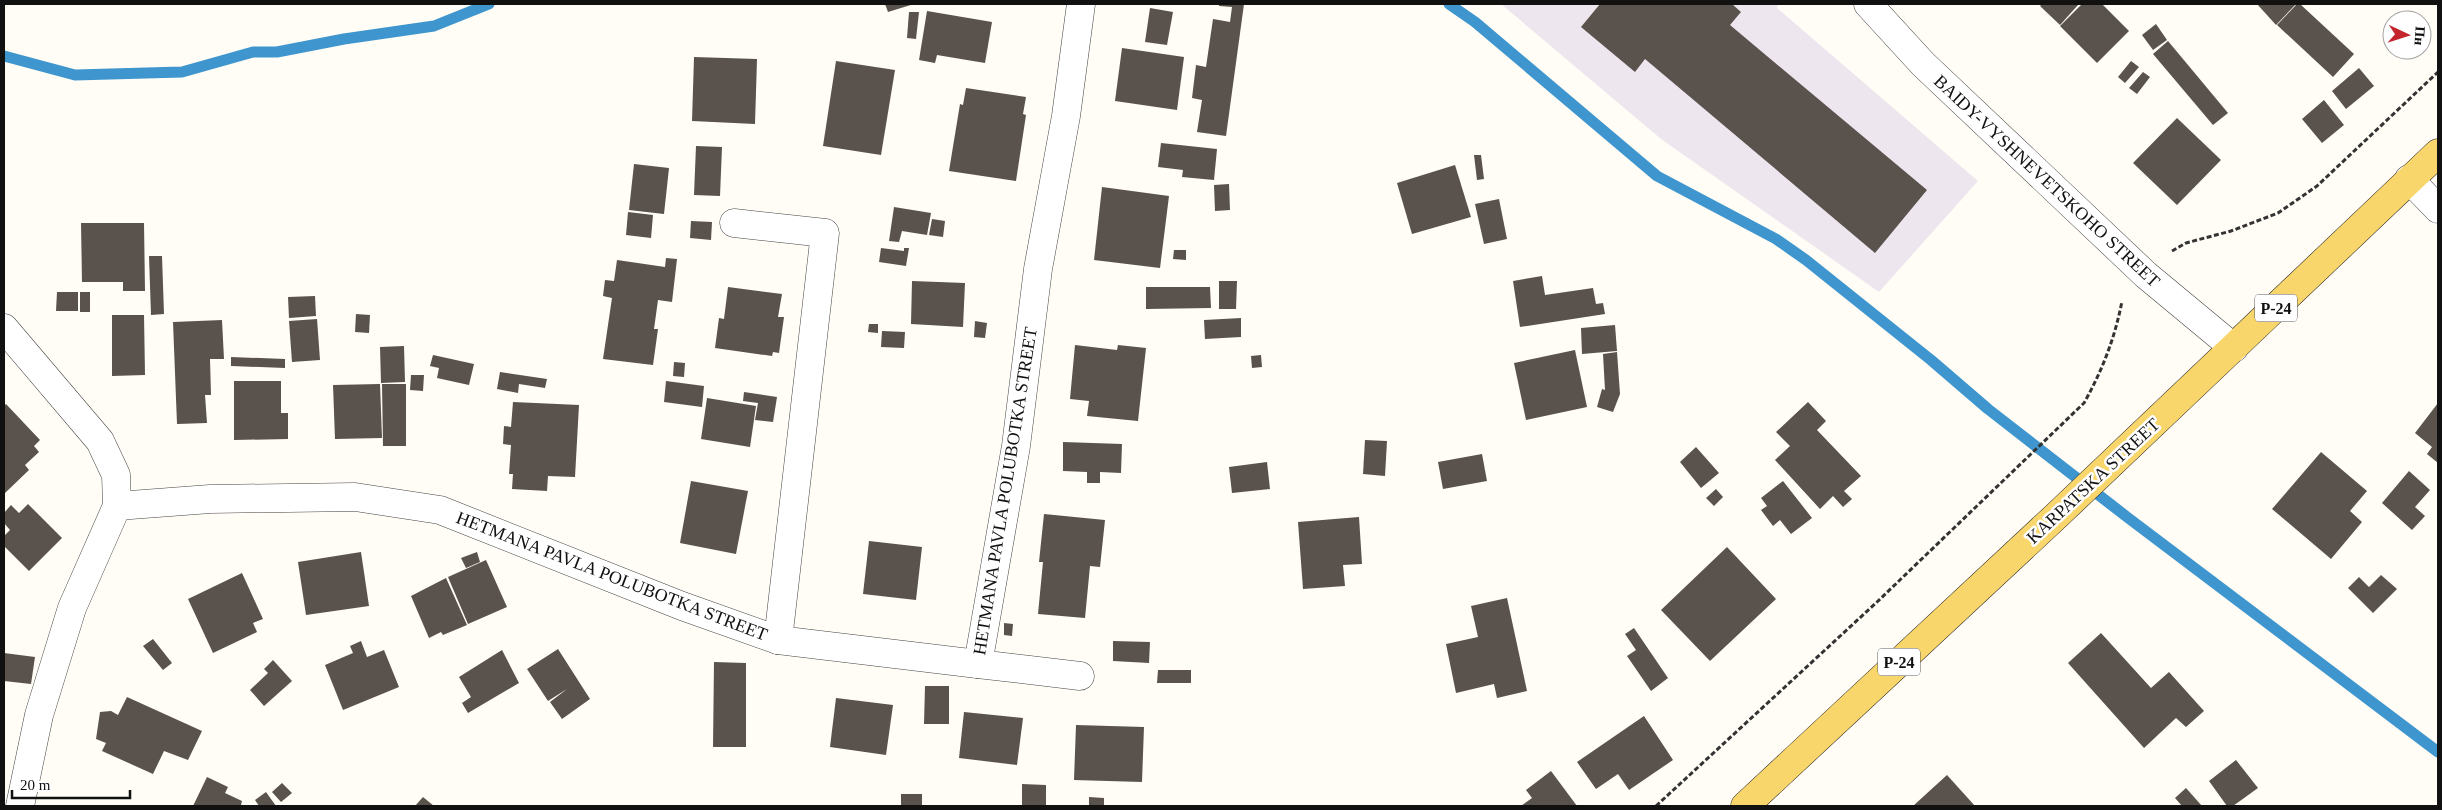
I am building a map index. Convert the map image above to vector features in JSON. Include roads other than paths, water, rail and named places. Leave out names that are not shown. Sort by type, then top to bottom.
[{"type":"main road","name":"KARPATSKA STREET","points":[[1745,806],[2054,518],[2438,153]]},
{"type":"street","name":"HETMANA PAVLA POLUBOTKA STREET","points":[[117,506],[210,499],[355,497],[440,510],[682,606],[778,640],[978,664],[1016,446],[1038,269],[1066,116],[1081,4]]},
{"type":"street","name":"BAIDY-VYSHNEVETSKOHO STREET","points":[[1868,4],[1922,64],[2146,275],[2234,348]]},
{"type":"street","points":[[2409,179],[2438,209]]},
{"type":"street","points":[[734,223],[825,233],[778,640]]},
{"type":"street","points":[[4,328],[100,442],[116,475],[117,506],[72,608],[39,715],[20,806]]},
{"type":"street","points":[[978,664],[1080,676]]},
{"type":"waterway","points":[[4,56],[75,75],[182,72],[253,52],[277,52],[344,39],[434,26],[489,4]]},
{"type":"waterway","points":[[1449,4],[1475,22],[1657,176],[1776,239],[1806,260],[1931,360],[1988,409],[2127,517],[2438,752]]}]
